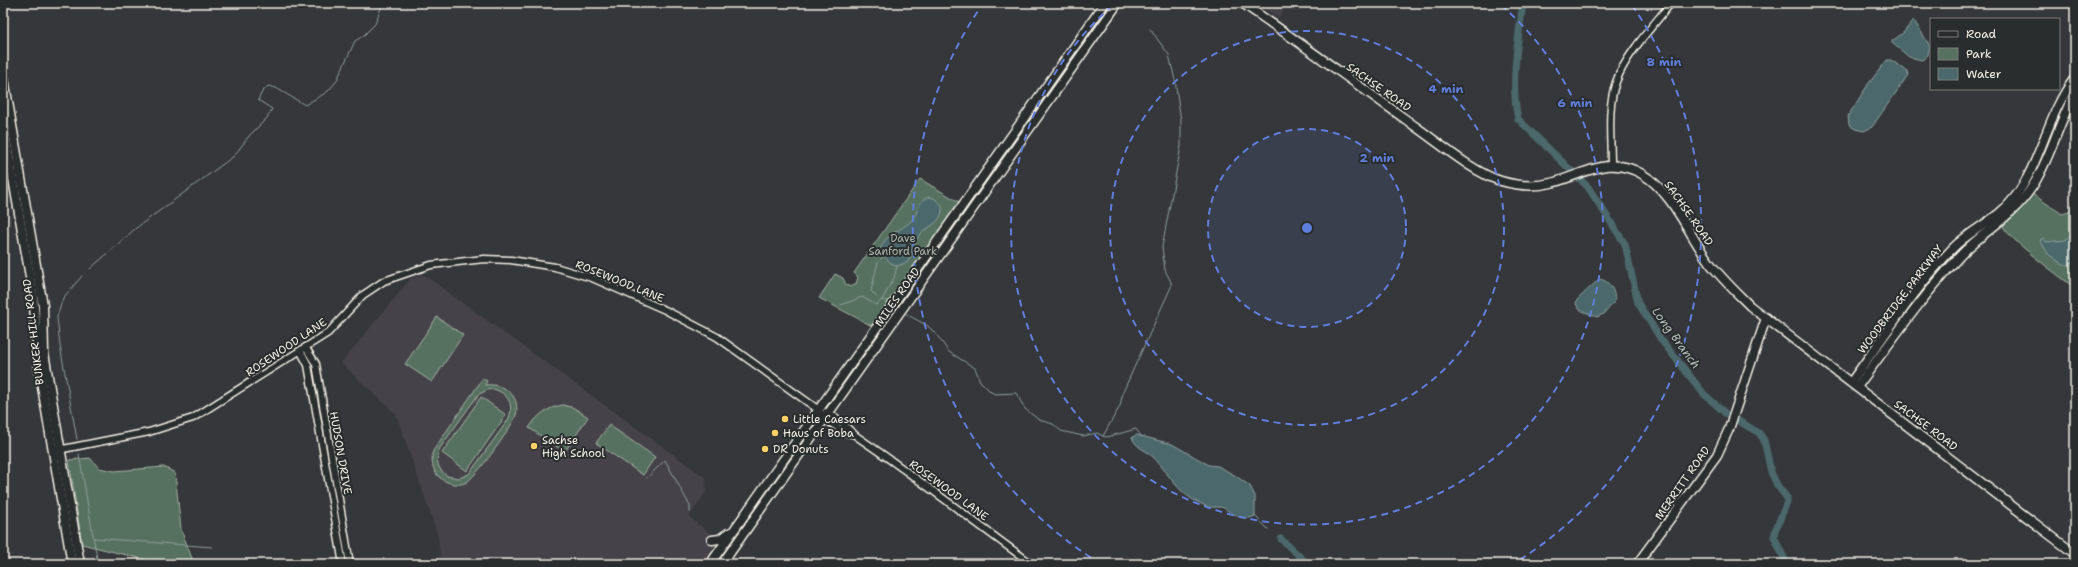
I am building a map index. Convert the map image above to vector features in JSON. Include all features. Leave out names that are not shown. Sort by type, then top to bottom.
[{"type":"main road","name":"MILES ROAD","points":[[710,564],[1105,3]]},
{"type":"main road","name":"MILES ROAD","points":[[722,564],[1118,3]]},
{"type":"main road","name":"SACHSE ROAD","points":[[1242,3],[1484,173],[1502,181],[1522,185],[1540,185],[1565,178],[1589,168],[1611,165],[1635,170],[1655,183],[1663,192],[1708,261],[1722,278],[1750,306],[2075,554]]},
{"type":"main road","name":"BUNKER HILL ROAD","points":[[3,73],[43,306],[44,353],[72,564]]},
{"type":"main road","points":[[1054,75],[1063,81]]},
{"type":"main road","name":"WOODBRIDGE PARKWAY","points":[[1854,384],[1916,294],[1951,249],[1959,241],[1994,219],[2014,198],[2034,165],[2058,105],[2075,78]]},
{"type":"main road","name":"WOODBRIDGE PARKWAY","points":[[1854,384],[1958,258],[2011,213],[2032,188],[2047,159],[2066,109],[2075,93]]},
{"type":"main road","name":"BUNKER HILL ROAD","points":[[3,121],[33,294],[37,356],[80,564]]},
{"type":"main road","points":[[903,289],[912,296]]},
{"type":"main road","name":"MERRITT ROAD","points":[[1637,564],[1717,455],[1729,429],[1766,318]]},
{"type":"main road","points":[[712,540],[725,537],[736,526]]},
{"type":"street","points":[[1611,165],[1611,117],[1616,82],[1626,61],[1671,3]]},
{"type":"street","name":"ROSEWOOD LANE","points":[[57,450],[149,432],[192,418],[328,334],[363,295],[384,281],[400,274],[453,262],[484,259],[534,263],[592,278],[692,322],[732,347],[827,416],[844,432],[853,434],[898,465],[1032,564]]},
{"type":"street","name":"HUDSON DRIVE","points":[[304,350],[308,365],[343,564]]},
{"type":"street","name":"HUDSON DRIVE","points":[[304,350],[316,364],[350,564]]},
{"type":"shaded area","points":[[1258,3],[1289,3],[1278,18]]},
{"type":"shaded area","name":"Sachse High School","points":[[424,275],[706,478],[706,492],[689,517],[719,540],[702,564],[441,564],[438,536],[396,414],[341,363],[411,278]]},
{"type":"green space","name":"Dave Sanford Park","points":[[920,179],[961,203],[874,327],[819,298],[835,274],[843,278],[846,285],[851,287],[856,284],[858,277],[854,273]]},
{"type":"green space","points":[[2031,193],[2062,214],[2069,212],[2073,202],[2075,203],[2075,288],[2023,247],[2013,238],[2003,225]]},
{"type":"green space","points":[[437,317],[463,335],[432,382],[405,364]]},
{"type":"green space","points":[[483,378],[487,381],[485,385],[504,388],[513,396],[517,408],[513,421],[485,463],[465,483],[451,483],[439,477],[433,465],[433,451]],"holes":[[[493,389],[503,393],[509,400],[511,409],[508,420],[469,474],[459,478],[447,476],[438,464],[437,460],[440,448],[478,395],[487,390]]]},
{"type":"green space","points":[[481,397],[506,415],[467,471],[442,453]]},
{"type":"green space","points":[[563,405],[574,408],[588,417],[566,450],[562,450],[529,428],[543,412]]},
{"type":"green space","points":[[609,425],[655,457],[643,475],[596,443]]},
{"type":"green space","points":[[90,458],[99,468],[114,471],[164,467],[175,473],[181,529],[194,564],[163,564],[82,544],[69,460]]},
{"type":"water","points":[[1912,22],[1915,22],[1930,46],[1928,55],[1922,60],[1909,57],[1892,43],[1892,41],[1903,33]]},
{"type":"water","points":[[1887,60],[1891,60],[1907,71],[1908,75],[1872,127],[1864,131],[1855,129],[1849,125],[1848,116],[1869,83]]},
{"type":"water","points":[[929,197],[934,198],[942,206],[940,217],[920,234],[914,244],[908,262],[897,266],[887,260],[880,250],[890,235],[907,225],[914,218],[922,201]]},
{"type":"water","points":[[2073,231],[2075,231],[2075,259],[2068,265],[2063,265],[2048,254],[2040,240],[2043,238],[2046,242],[2066,240]]},
{"type":"water","points":[[1599,279],[1609,284],[1614,294],[1615,301],[1604,314],[1597,317],[1580,310],[1576,304],[1577,300]]},
{"type":"water","points":[[1137,435],[1172,444],[1209,465],[1218,466],[1236,476],[1250,486],[1255,496],[1255,516],[1251,518],[1243,518],[1224,508],[1209,507],[1199,503],[1183,493],[1152,456],[1135,443],[1132,437]]},
{"type":"waterway","points":[[90,269],[136,228],[234,156],[249,136],[267,118],[272,109],[258,100],[262,92],[268,86],[276,88],[305,105],[327,92],[336,82],[355,41],[363,36],[375,24],[383,3]]},
{"type":"waterway","name":"Long Branch","points":[[1523,3],[1517,46],[1515,76],[1518,119],[1588,187],[1625,244],[1638,303],[1662,341],[1704,394],[1725,413],[1759,433],[1764,440],[1771,472],[1777,485],[1787,498],[1787,502],[1774,537],[1787,564]]},
{"type":"waterway","points":[[1142,437],[1136,429],[1107,437],[1103,436],[1120,406],[1123,392],[1171,287],[1171,282],[1165,270],[1162,247],[1181,146],[1181,121],[1175,80],[1169,55],[1150,29]]},
{"type":"waterway","points":[[880,260],[883,257]]},
{"type":"waterway","points":[[877,297],[871,291],[878,262]]},
{"type":"waterway","points":[[887,301],[882,300],[894,278],[897,266]]},
{"type":"waterway","points":[[77,439],[60,346],[57,317],[63,298],[82,276]]},
{"type":"waterway","points":[[841,305],[862,297],[876,305],[882,300]]},
{"type":"waterway","points":[[906,314],[928,326],[949,352],[975,368],[980,381],[991,392],[995,394],[1016,393],[1025,409],[1039,420],[1053,424],[1061,431],[1083,436],[1097,433],[1103,436]]},
{"type":"waterway","points":[[79,454],[98,564]]},
{"type":"waterway","points":[[647,478],[665,460],[690,506],[690,512]]},
{"type":"waterway","points":[[1254,515],[1268,529]]},
{"type":"waterway","points":[[94,538],[212,547]]},
{"type":"waterway","points":[[1281,539],[1308,564]]},
{"type":"place","name":"Little Caesars","points":[[785,419]]},
{"type":"place","name":"Haus of Boba","points":[[775,433]]},
{"type":"place","name":"Sachse High School","points":[[534,446]]},
{"type":"place","name":"DR Donuts","points":[[765,449]]}]
